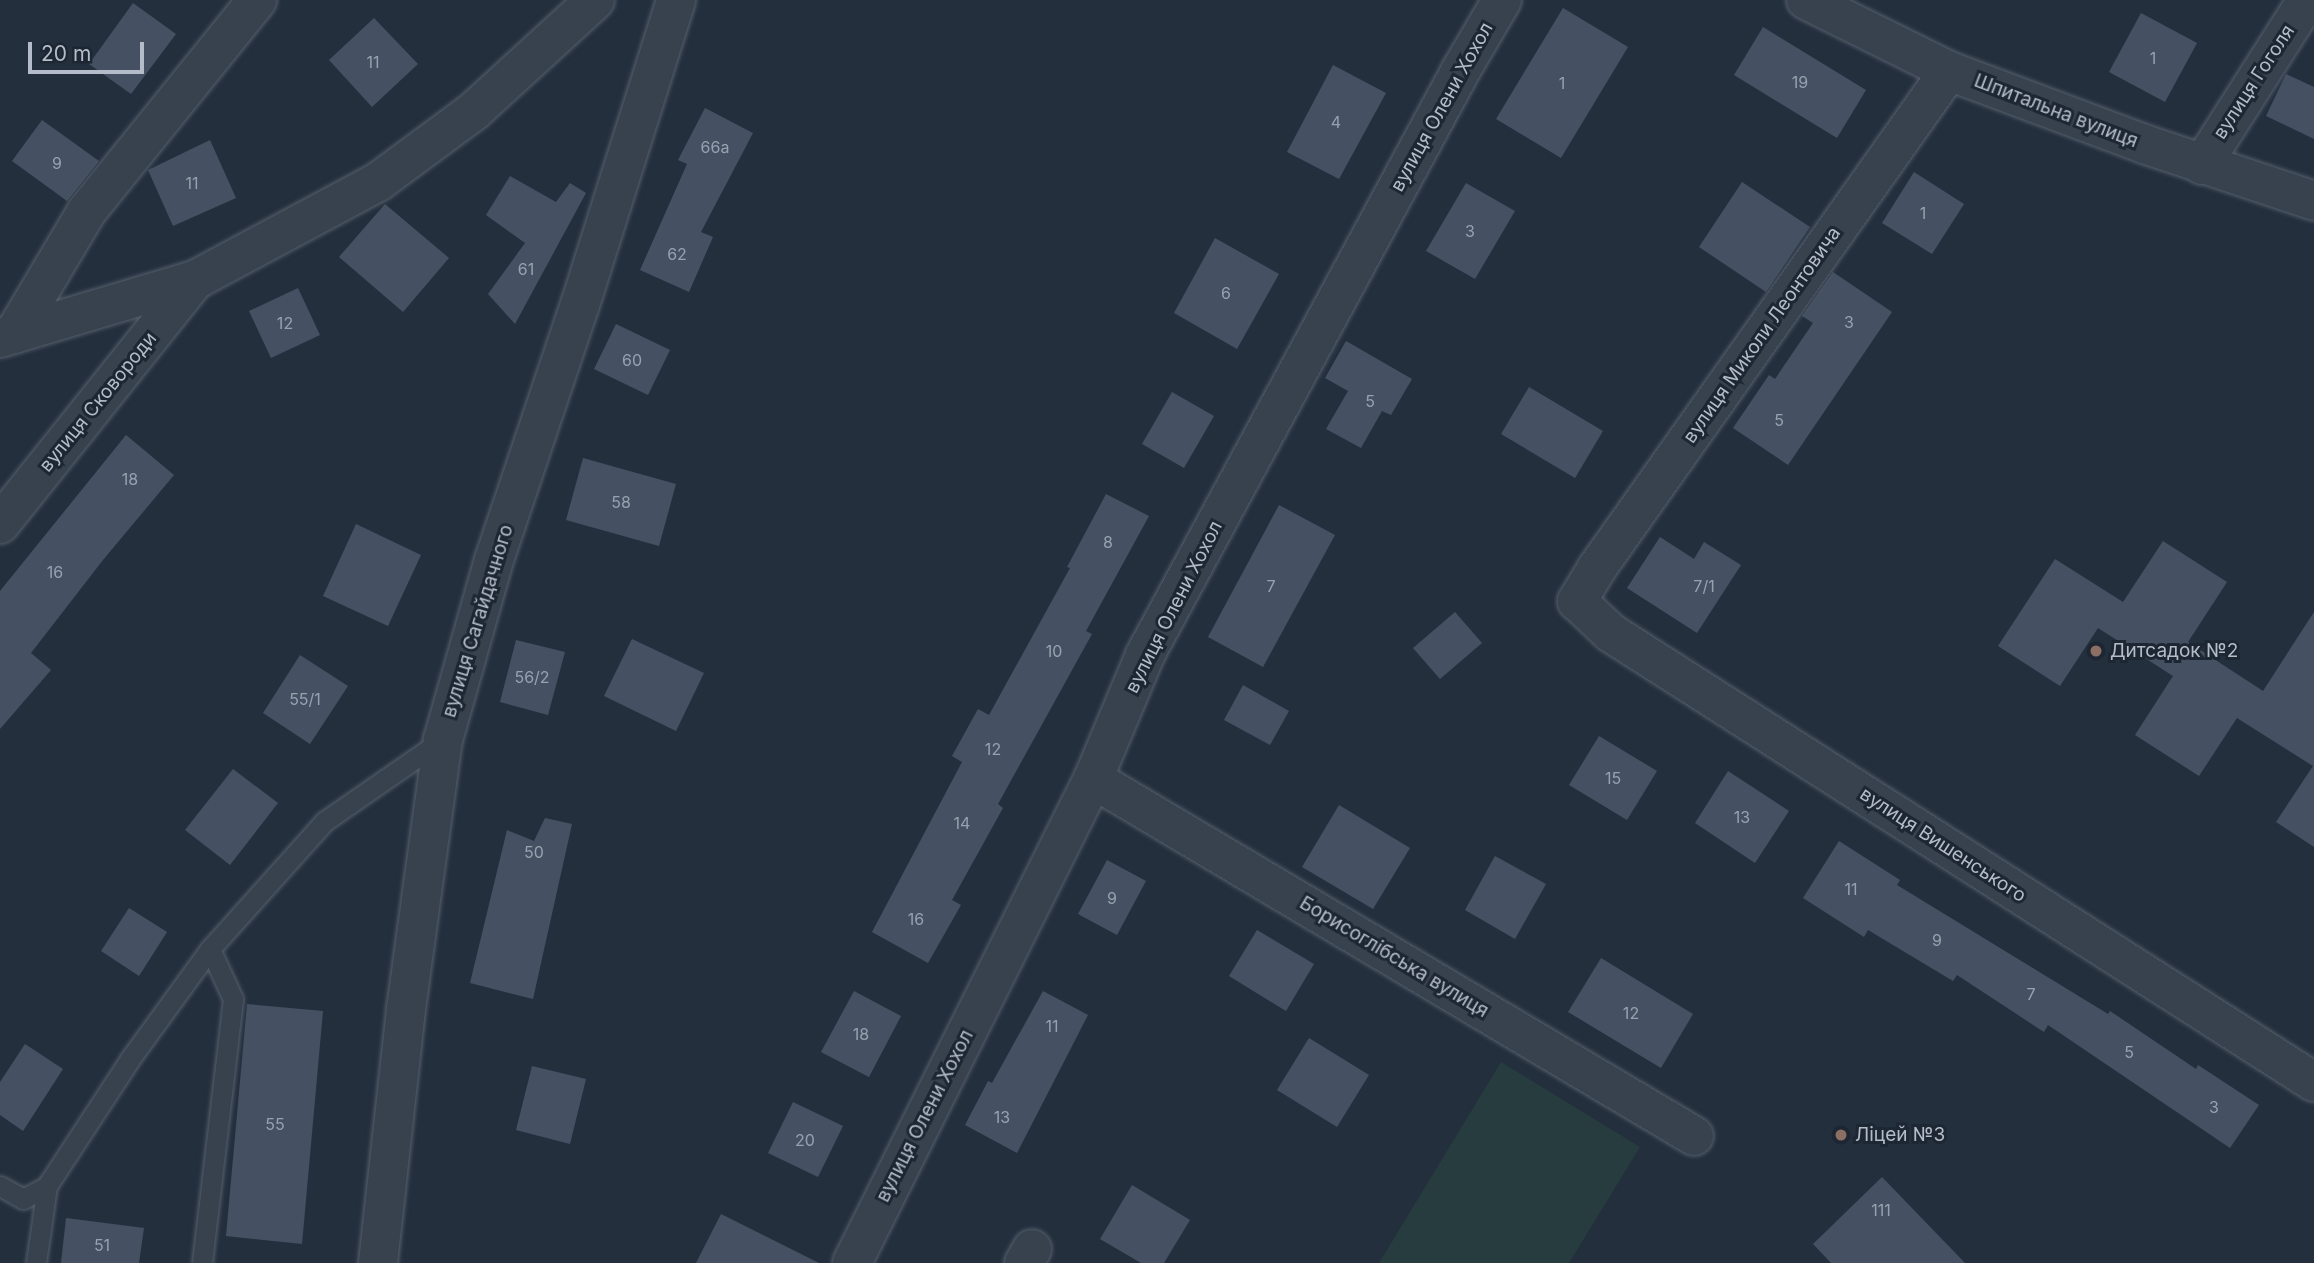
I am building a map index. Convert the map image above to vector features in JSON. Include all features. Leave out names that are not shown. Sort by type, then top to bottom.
[{"type":"street","points":[[7,336],[87,211],[257,0]]},
{"type":"street","points":[[7,336],[195,280],[378,181],[474,111],[595,0]]},
{"type":"street","name":"вулиця Сагайдачного","points":[[378,1263],[406,1009],[443,740],[494,560],[580,305],[676,0]]},
{"type":"street","name":"вулиця Олени Хохол","points":[[852,1263],[1093,779],[1145,654],[1461,70],[1502,0]]},
{"type":"street","name":"Шпитальна вулиця","points":[[1806,0],[1854,10],[1949,71],[2202,164],[2314,201]]},
{"type":"street","name":"вулиця Гоголя","points":[[2202,164],[2307,0]]},
{"type":"street","name":"вулиця Миколи Леонтовича","points":[[1577,601],[1597,568],[1949,71]]},
{"type":"street","name":"вулиця Сковороди","points":[[0,524],[195,280]]},
{"type":"street","name":"вулиця Вишенського","points":[[1577,601],[1611,633],[2314,1082]]},
{"type":"street","name":"Борисоглібська вулиця","points":[[1093,779],[1694,1136]]},
{"type":"lane","points":[[36,1263],[47,1186],[130,1059],[210,949],[325,821],[443,740]]},
{"type":"lane","points":[[202,1263],[233,999],[210,949]]},
{"type":"lane","points":[[0,1186],[23,1199],[47,1186]]},
{"type":"green space","points":[[1501,1062],[1640,1147],[1569,1263],[1379,1263]]},
{"type":"building","points":[[133,3],[176,34],[131,94],[89,64]]},
{"type":"building","points":[[1563,8],[1628,47],[1561,158],[1496,119]]},
{"type":"building","points":[[2141,13],[2197,43],[2165,102],[2109,72]]},
{"type":"building","points":[[374,18],[418,64],[372,107],[329,60]]},
{"type":"building","points":[[1763,27],[1866,90],[1837,138],[1734,75]]},
{"type":"building","points":[[1333,65],[1386,93],[1339,179],[1287,152]]},
{"type":"building","points":[[2286,74],[2314,87],[2314,139],[2266,116]]},
{"type":"building","points":[[705,108],[753,133],[701,232],[713,237],[689,292],[640,270],[687,164],[678,160]]},
{"type":"building","points":[[42,120],[99,161],[67,201],[12,161]]},
{"type":"building","points":[[210,140],[236,198],[173,226],[148,170]]},
{"type":"building","points":[[1914,172],[1964,204],[1932,254],[1882,223]]},
{"type":"building","points":[[510,176],[556,202],[570,183],[586,193],[515,324],[488,294],[525,243],[486,215]]},
{"type":"building","points":[[1742,182],[1810,227],[1766,292],[1699,247]]},
{"type":"building","points":[[1466,183],[1515,211],[1475,279],[1426,251]]},
{"type":"building","points":[[385,204],[449,258],[403,312],[339,257]]},
{"type":"building","points":[[1215,238],[1279,274],[1237,349],[1174,313]]},
{"type":"building","points":[[1833,272],[1892,312],[1788,465],[1733,428],[1769,375],[1775,379],[1813,323],[1802,316]]},
{"type":"building","points":[[298,288],[320,335],[271,358],[249,311]]},
{"type":"building","points":[[616,324],[670,350],[648,395],[594,369]]},
{"type":"building","points":[[1346,341],[1412,379],[1391,415],[1382,411],[1361,448],[1326,429],[1348,391],[1325,378]]},
{"type":"building","points":[[1529,387],[1603,431],[1575,478],[1501,434]]},
{"type":"building","points":[[1172,392],[1214,416],[1184,468],[1142,444]]},
{"type":"building","points":[[126,435],[174,475],[103,560],[31,653],[51,670],[0,729],[0,591]]},
{"type":"building","points":[[583,458],[676,484],[659,546],[566,520]]},
{"type":"building","points":[[1106,494],[1149,516],[1086,631],[1092,634],[998,804],[1003,808],[952,900],[961,905],[928,963],[872,932],[962,762],[952,756],[978,709],[989,715],[1070,568],[1067,567]]},
{"type":"building","points":[[1279,505],[1335,535],[1263,667],[1208,637]]},
{"type":"building","points":[[356,524],[421,555],[388,626],[323,596]]},
{"type":"building","points":[[1660,537],[1694,559],[1704,542],[1741,565],[1697,633],[1627,588]]},
{"type":"building","points":[[2163,541],[2227,582],[2188,642],[2263,691],[2314,612],[2314,847],[2276,822],[2313,766],[2237,718],[2199,776],[2135,735],[2173,676],[2098,628],[2060,686],[1998,646],[2055,559],[2123,602]]},
{"type":"building","points":[[1455,612],[1482,643],[1440,679],[1413,648]]},
{"type":"building","points":[[632,639],[704,673],[676,731],[604,696]]},
{"type":"building","points":[[516,640],[565,652],[548,715],[500,702]]},
{"type":"building","points":[[300,655],[348,686],[310,744],[263,713]]},
{"type":"building","points":[[1243,685],[1289,711],[1270,745],[1224,720]]},
{"type":"building","points":[[1599,736],[1657,771],[1627,820],[1569,785]]},
{"type":"building","points":[[233,769],[278,803],[230,865],[185,830]]},
{"type":"building","points":[[1728,771],[1789,811],[1755,863],[1695,823]]},
{"type":"building","points":[[1339,805],[1410,848],[1373,909],[1302,867]]},
{"type":"building","points":[[545,818],[572,824],[533,999],[470,983],[507,830],[534,841]]},
{"type":"building","points":[[1839,841],[1900,880],[1897,885],[2108,1014],[2110,1011],[2196,1069],[2198,1065],[2259,1105],[2230,1148],[2048,1025],[2044,1032],[1957,975],[1953,981],[1868,930],[1864,937],[1803,898]]},
{"type":"building","points":[[1495,856],[1546,884],[1515,939],[1465,910]]},
{"type":"building","points":[[1107,860],[1146,881],[1117,935],[1078,914]]},
{"type":"building","points":[[129,908],[167,932],[139,976],[101,951]]},
{"type":"building","points":[[1257,930],[1314,964],[1286,1011],[1229,976]]},
{"type":"building","points":[[1601,958],[1693,1014],[1661,1068],[1568,1012]]},
{"type":"building","points":[[854,991],[901,1016],[869,1077],[821,1052]]},
{"type":"building","points":[[1043,991],[1088,1015],[1017,1153],[965,1125],[988,1081],[992,1083]]},
{"type":"building","points":[[247,1004],[323,1011],[302,1244],[226,1236]]},
{"type":"building","points":[[1309,1038],[1369,1075],[1337,1127],[1277,1090]]},
{"type":"building","points":[[25,1044],[63,1069],[23,1131],[0,1115],[0,1082]]},
{"type":"building","points":[[532,1066],[586,1079],[570,1144],[516,1130]]},
{"type":"building","points":[[793,1102],[843,1126],[818,1177],[768,1153]]},
{"type":"building","points":[[1882,1177],[1965,1263],[1831,1263],[1813,1244]]},
{"type":"building","points":[[1132,1185],[1190,1220],[1164,1263],[1141,1263],[1100,1239]]},
{"type":"building","points":[[721,1214],[819,1263],[696,1263]]},
{"type":"building","points":[[66,1218],[144,1228],[139,1263],[61,1263]]},
{"type":"place","name":"Дитсадок №2","points":[[2096,651]]},
{"type":"place","name":"Ліцей №3","points":[[1841,1135]]}]
